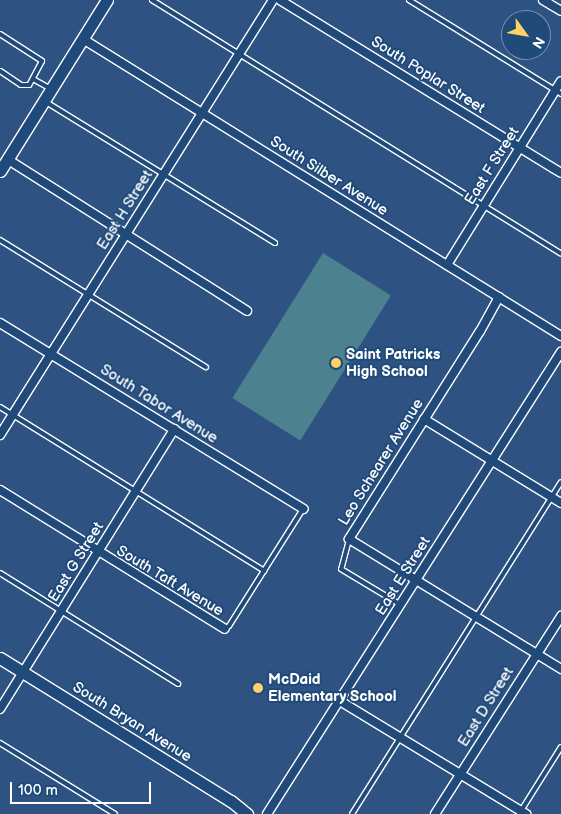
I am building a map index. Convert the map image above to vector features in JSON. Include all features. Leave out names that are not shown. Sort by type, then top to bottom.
[{"type":"main road","points":[[0,171],[107,0]]},
{"type":"main road","name":"South Bryan Avenue","points":[[0,658],[222,796],[247,814]]},
{"type":"street","name":"East H Street","points":[[0,435],[273,0]]},
{"type":"street","name":"South Poplar Street","points":[[280,0],[561,173]]},
{"type":"street","points":[[543,0],[561,11]]},
{"type":"street","name":"South Silber Avenue","points":[[83,39],[561,336]]},
{"type":"street","name":"East F Street","points":[[447,265],[520,147],[558,93],[561,81]]},
{"type":"street","points":[[7,159],[247,310]]},
{"type":"street","name":"Leo Schearer Avenue","points":[[349,539],[480,331],[499,297]]},
{"type":"street","name":"South Tabor Avenue","points":[[0,323],[303,509]]},
{"type":"street","name":"East E Street","points":[[267,814],[561,352]]},
{"type":"street","points":[[424,419],[561,503]]},
{"type":"street","name":"East G Street","points":[[0,708],[174,429]]},
{"type":"street","name":"South Taft Avenue","points":[[0,490],[225,629]]},
{"type":"street","points":[[349,539],[561,670]]},
{"type":"street","name":"East D Street","points":[[435,814],[561,616]]},
{"type":"street","points":[[340,701],[522,813]]},
{"type":"lane","points":[[152,0],[561,254]]},
{"type":"lane","points":[[409,0],[558,93]]},
{"type":"lane","points":[[0,34],[42,60],[29,85],[21,85],[0,71]]},
{"type":"lane","points":[[33,79],[51,89]]},
{"type":"lane","points":[[44,101],[275,243]]},
{"type":"lane","points":[[0,240],[206,367]]},
{"type":"lane","points":[[0,407],[264,571]]},
{"type":"lane","points":[[352,814],[561,482]]},
{"type":"lane","points":[[225,629],[229,626],[303,509]]},
{"type":"lane","points":[[349,539],[341,569],[401,605]]},
{"type":"lane","points":[[0,574],[178,684]]},
{"type":"lane","points":[[0,743],[115,814]]},
{"type":"lane","points":[[522,813],[561,747]]},
{"type":"green space","points":[[323,253],[391,295],[300,440],[232,398]]},
{"type":"place","name":"Saint Patricks High School","points":[[336,363]]},
{"type":"place","name":"McDaid Elementary School","points":[[258,688]]}]
